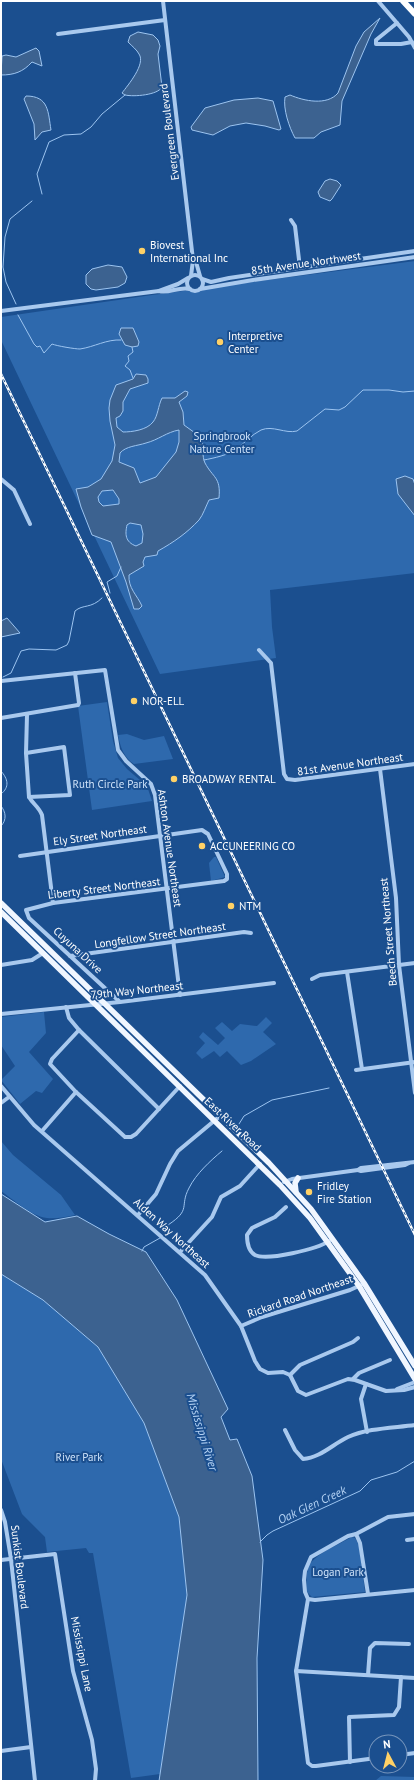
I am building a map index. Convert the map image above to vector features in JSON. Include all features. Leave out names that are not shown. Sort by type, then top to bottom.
[{"type":"highway","points":[[403,1],[415,14]]},
{"type":"main road","name":"East River Road","points":[[1,903],[220,1116],[283,1183],[310,1218],[330,1240]]},
{"type":"main road","name":"East River Road","points":[[1,912],[261,1164],[296,1192],[311,1209],[330,1240],[362,1285],[415,1366]]},
{"type":"main road","points":[[296,1192],[295,1183],[298,1178]]},
{"type":"main road","name":"East River Road","points":[[362,1285],[415,1380]]},
{"type":"street","name":"Evergreen Boulevard","points":[[163,1],[194,260],[190,277]]},
{"type":"street","points":[[378,1],[412,42],[415,48]]},
{"type":"street","points":[[58,34],[165,20]]},
{"type":"street","points":[[397,23],[376,40],[376,44],[400,44],[412,42]]},
{"type":"street","points":[[284,276],[298,272],[300,268],[295,226],[291,220]]},
{"type":"street","name":"85th Avenue Northwest","points":[[201,278],[214,282],[415,251]]},
{"type":"street","name":"85th Avenue Northwest","points":[[200,289],[415,257]]},
{"type":"street","name":"Evergreen Boulevard","points":[[194,260],[201,278]]},
{"type":"street","points":[[330,269],[340,266],[343,262]]},
{"type":"street","points":[[1,312],[183,288],[195,291],[200,289],[203,284],[201,278],[197,275],[160,291]]},
{"type":"street","points":[[190,277],[187,283],[190,289]]},
{"type":"street","points":[[1,479],[14,490],[30,524]]},
{"type":"street","name":"81st Avenue Northeast","points":[[259,650],[271,663],[284,774],[287,779],[294,780],[415,764]]},
{"type":"street","name":"Ashton Avenue Northeast","points":[[74,673],[106,670],[118,750],[126,761],[151,784],[155,795],[180,995]]},
{"type":"street","points":[[1,681],[74,673],[79,703],[78,705],[27,715],[1,718]]},
{"type":"street","points":[[27,715],[26,753],[29,797],[32,803],[40,810],[42,815],[53,903]]},
{"type":"street","points":[[26,753],[64,747],[70,795],[29,797]]},
{"type":"street","name":"Beech Street Northeast","points":[[380,769],[396,898],[399,965],[413,1062],[415,1093]]},
{"type":"street","name":"Ely Street Northeast","points":[[20,856],[206,831]]},
{"type":"street","name":"Liberty Street Northeast","points":[[26,910],[53,903],[222,882],[227,879],[227,874],[206,831]]},
{"type":"street","name":"Cuyuna Drive","points":[[26,910],[30,918],[120,1002]]},
{"type":"street","name":"Longfellow Street Northeast","points":[[70,956],[244,932],[251,933]]},
{"type":"street","points":[[1,965],[32,960],[43,953]]},
{"type":"street","points":[[312,979],[320,975],[415,963]]},
{"type":"street","points":[[347,972],[362,1069]]},
{"type":"street","name":"79th Way Northeast","points":[[1,1014],[105,1004],[274,983]]},
{"type":"street","points":[[66,1007],[69,1018],[79,1030],[159,1109]]},
{"type":"street","points":[[79,1030],[52,1059],[50,1064],[76,1092],[125,1137],[131,1137],[136,1134],[180,1086]]},
{"type":"street","points":[[356,1070],[413,1062]]},
{"type":"street","name":"Alden Way Northeast","points":[[1,1086],[26,1117],[42,1132],[180,1252],[211,1281],[241,1326],[255,1361],[260,1369],[268,1373],[283,1372],[290,1375]]},
{"type":"street","points":[[42,1132],[76,1092]]},
{"type":"street","points":[[1,1104],[9,1097]]},
{"type":"street","points":[[138,1215],[156,1194],[170,1164],[178,1151],[186,1143],[216,1121],[220,1116]]},
{"type":"street","points":[[283,1183],[298,1178],[396,1163],[415,1162]]},
{"type":"street","points":[[180,1252],[212,1217],[221,1197],[240,1186],[261,1164]]},
{"type":"street","points":[[286,1207],[275,1217],[252,1228],[247,1235],[249,1249],[255,1255],[263,1257],[308,1250],[330,1240]]},
{"type":"street","name":"Rickard Road Northeast","points":[[241,1326],[262,1317],[362,1285]]},
{"type":"street","points":[[358,1338],[353,1342],[300,1366],[290,1375],[298,1391],[306,1395],[344,1380],[353,1379],[386,1391],[404,1390],[415,1387]]},
{"type":"street","points":[[353,1379],[359,1373],[390,1360]]},
{"type":"street","points":[[394,1391],[415,1380]]},
{"type":"street","points":[[366,1384],[362,1399],[367,1432]]},
{"type":"street","points":[[285,1430],[295,1450],[304,1459],[309,1459],[347,1438],[367,1432],[415,1425]]},
{"type":"street","name":"Sunkist Boulevard","points":[[1,1510],[5,1522],[11,1559],[35,1781]]},
{"type":"street","points":[[402,1514],[415,1514]]},
{"type":"street","points":[[368,1759],[316,1766],[310,1764],[307,1759],[296,1671],[308,1598],[305,1592],[305,1571],[311,1558],[348,1536],[356,1534],[388,1517],[415,1514]]},
{"type":"street","points":[[356,1534],[360,1543],[368,1594]]},
{"type":"street","points":[[407,1540],[415,1539]]},
{"type":"street","name":"Mississippi Lane","points":[[11,1559],[55,1554],[73,1671],[92,1740],[96,1769],[95,1781]]},
{"type":"street","points":[[1,1560],[11,1559]]},
{"type":"street","points":[[308,1598],[315,1600],[415,1590]]},
{"type":"street","points":[[368,1675],[370,1648],[372,1645],[375,1643],[409,1644]]},
{"type":"street","points":[[296,1671],[415,1678]]},
{"type":"street","points":[[350,1762],[349,1717],[394,1714],[399,1707],[401,1677]]},
{"type":"street","points":[[1,1751],[31,1747]]},
{"type":"green space","name":"Springbrook Nature Center","points":[[415,261],[415,573],[270,590],[272,627],[276,658],[160,674],[1,340],[1,317],[152,295]]},
{"type":"green space","name":"Ruth Circle Park","points":[[107,702],[113,741],[118,758],[127,769],[147,786],[152,801],[92,810],[78,706]]},
{"type":"green space","points":[[127,734],[144,740],[164,736],[173,759],[134,764],[125,755],[118,735]]},
{"type":"green space","points":[[214,857],[216,857],[225,877],[211,881],[209,863]]},
{"type":"green space","points":[[44,1012],[46,1033],[29,1052],[53,1079],[42,1093],[36,1091],[20,1104],[1,1080],[15,1066],[1,1045],[1,1017]]},
{"type":"green space","points":[[266,1017],[272,1023],[263,1032],[276,1044],[251,1061],[241,1065],[227,1051],[220,1057],[214,1051],[202,1059],[196,1053],[205,1043],[199,1037],[203,1032],[218,1045],[225,1038],[215,1028],[222,1022],[232,1031],[240,1024],[257,1026]]},
{"type":"green space","points":[[1,1141],[13,1155],[61,1195],[75,1215],[54,1218],[41,1217],[23,1207],[1,1191]]},
{"type":"green space","name":"River Park","points":[[1,1274],[43,1300],[98,1347],[144,1423],[179,1517],[187,1595],[160,1774],[131,1778],[93,1553],[89,1553],[86,1548],[47,1552],[45,1537],[22,1514],[1,1459]]},
{"type":"green space","name":"Logan Park","points":[[352,1537],[355,1538],[359,1545],[365,1592],[312,1597],[306,1591],[307,1571],[311,1563],[321,1554]]},
{"type":"green space","points":[[381,1776],[415,1777],[415,1781],[375,1781]]},
{"type":"water","points":[[380,18],[371,34],[342,101],[340,125],[321,132],[314,138],[295,138],[287,118],[285,97],[290,95],[302,99],[322,101],[328,100],[338,93],[356,46],[364,32]]},
{"type":"water","points":[[138,32],[153,35],[158,40],[160,46],[158,54],[162,87],[160,90],[151,94],[134,96],[125,95],[122,93],[132,80],[140,63],[141,58],[139,54],[128,42],[130,36]]},
{"type":"water","points":[[36,48],[39,51],[42,66],[32,62],[18,72],[1,75],[2,56],[6,55],[16,57]]},
{"type":"water","points":[[26,96],[39,99],[46,106],[48,111],[51,130],[42,132],[35,140],[34,124],[24,99]]},
{"type":"water","points":[[258,98],[273,101],[281,129],[279,130],[246,123],[230,126],[213,135],[192,130],[191,127],[205,108],[234,100]]},
{"type":"water","points":[[330,179],[337,181],[341,185],[330,201],[320,197],[318,192],[325,181]]},
{"type":"water","points":[[108,265],[122,267],[127,277],[125,283],[118,287],[96,290],[91,289],[86,284],[86,275],[92,269]]},
{"type":"water","points":[[121,328],[133,328],[139,342],[138,346],[132,347],[125,345],[119,334]]},
{"type":"water","points":[[136,374],[146,375],[148,383],[130,389],[123,402],[123,411],[120,416],[116,418],[117,427],[123,432],[143,429],[155,420],[162,398],[175,398],[185,391],[188,392],[187,396],[179,402],[183,412],[184,425],[202,438],[205,463],[216,478],[219,486],[219,498],[209,500],[199,520],[190,529],[175,541],[158,551],[157,555],[145,557],[143,562],[144,566],[129,575],[131,588],[142,606],[139,609],[134,609],[111,542],[92,535],[76,489],[88,487],[101,479],[112,461],[115,445],[110,421],[110,400],[116,385],[133,379]],"holes":[[[179,430],[179,442],[176,452],[156,477],[140,483],[134,468],[119,462],[120,453],[125,449],[150,442],[170,432]],[[113,490],[119,499],[119,504],[103,506],[99,502],[98,497],[102,491]],[[130,523],[141,525],[143,534],[142,543],[136,546],[128,540],[126,535],[127,525]]]},
{"type":"water","points":[[405,476],[413,479],[415,485],[415,516],[398,494],[396,479]]},
{"type":"water","points":[[7,618],[20,633],[1,637],[1,621]]},
{"type":"water","name":"Mississippi River","points":[[1,1194],[45,1222],[77,1216],[146,1252],[177,1300],[228,1409],[221,1417],[230,1440],[237,1439],[252,1476],[263,1560],[257,1658],[258,1781],[159,1781],[187,1595],[179,1517],[144,1423],[98,1347],[43,1300],[1,1274]]},
{"type":"waterway","points":[[42,194],[37,174],[49,142],[64,135],[81,134],[91,127],[102,114],[125,95]]},
{"type":"waterway","points":[[16,304],[6,282],[3,267],[5,237],[10,219],[32,201]]},
{"type":"waterway","points":[[18,315],[34,344],[37,347],[40,346],[44,353],[52,344],[80,349],[121,340]]},
{"type":"waterway","points":[[132,347],[133,352],[128,356],[129,361],[125,366],[130,370],[133,378]]},
{"type":"waterway","points":[[204,460],[221,456],[233,451],[261,430],[270,428],[292,432],[297,431],[325,409],[339,410],[345,407],[363,390],[389,390],[403,392],[415,391]]},
{"type":"waterway","points":[[110,593],[107,582],[117,576],[121,567]]},
{"type":"waterway","points":[[3,677],[11,673],[21,651],[29,649],[56,650],[67,645],[75,611],[94,604],[102,598]]},
{"type":"waterway","points":[[1,771],[7,783],[6,789],[1,794]]},
{"type":"waterway","points":[[1,806],[5,816],[1,826]]},
{"type":"waterway","points":[[239,1124],[244,1116],[272,1100],[329,1088]]},
{"type":"waterway","points":[[166,1232],[168,1225],[183,1211],[186,1194],[195,1178],[208,1163],[222,1151]]},
{"type":"waterway","points":[[142,1251],[144,1247],[160,1238]]},
{"type":"waterway","name":"Oak Glen Creek","points":[[260,1542],[273,1531],[360,1491],[371,1480],[397,1472],[415,1461]]},
{"type":"railway","points":[[1,374],[415,1235]]},
{"type":"place","name":"Biovest International Inc","points":[[142,251]]},
{"type":"place","name":"Interpretive Center","points":[[220,342]]},
{"type":"place","name":"NOR-ELL","points":[[134,701]]},
{"type":"place","name":"BROADWAY RENTAL","points":[[174,779]]},
{"type":"place","name":"ACCUNEERING CO","points":[[202,846]]},
{"type":"place","name":"NTM","points":[[231,906]]},
{"type":"place","name":"Fridley Fire Station","points":[[309,1192]]}]
